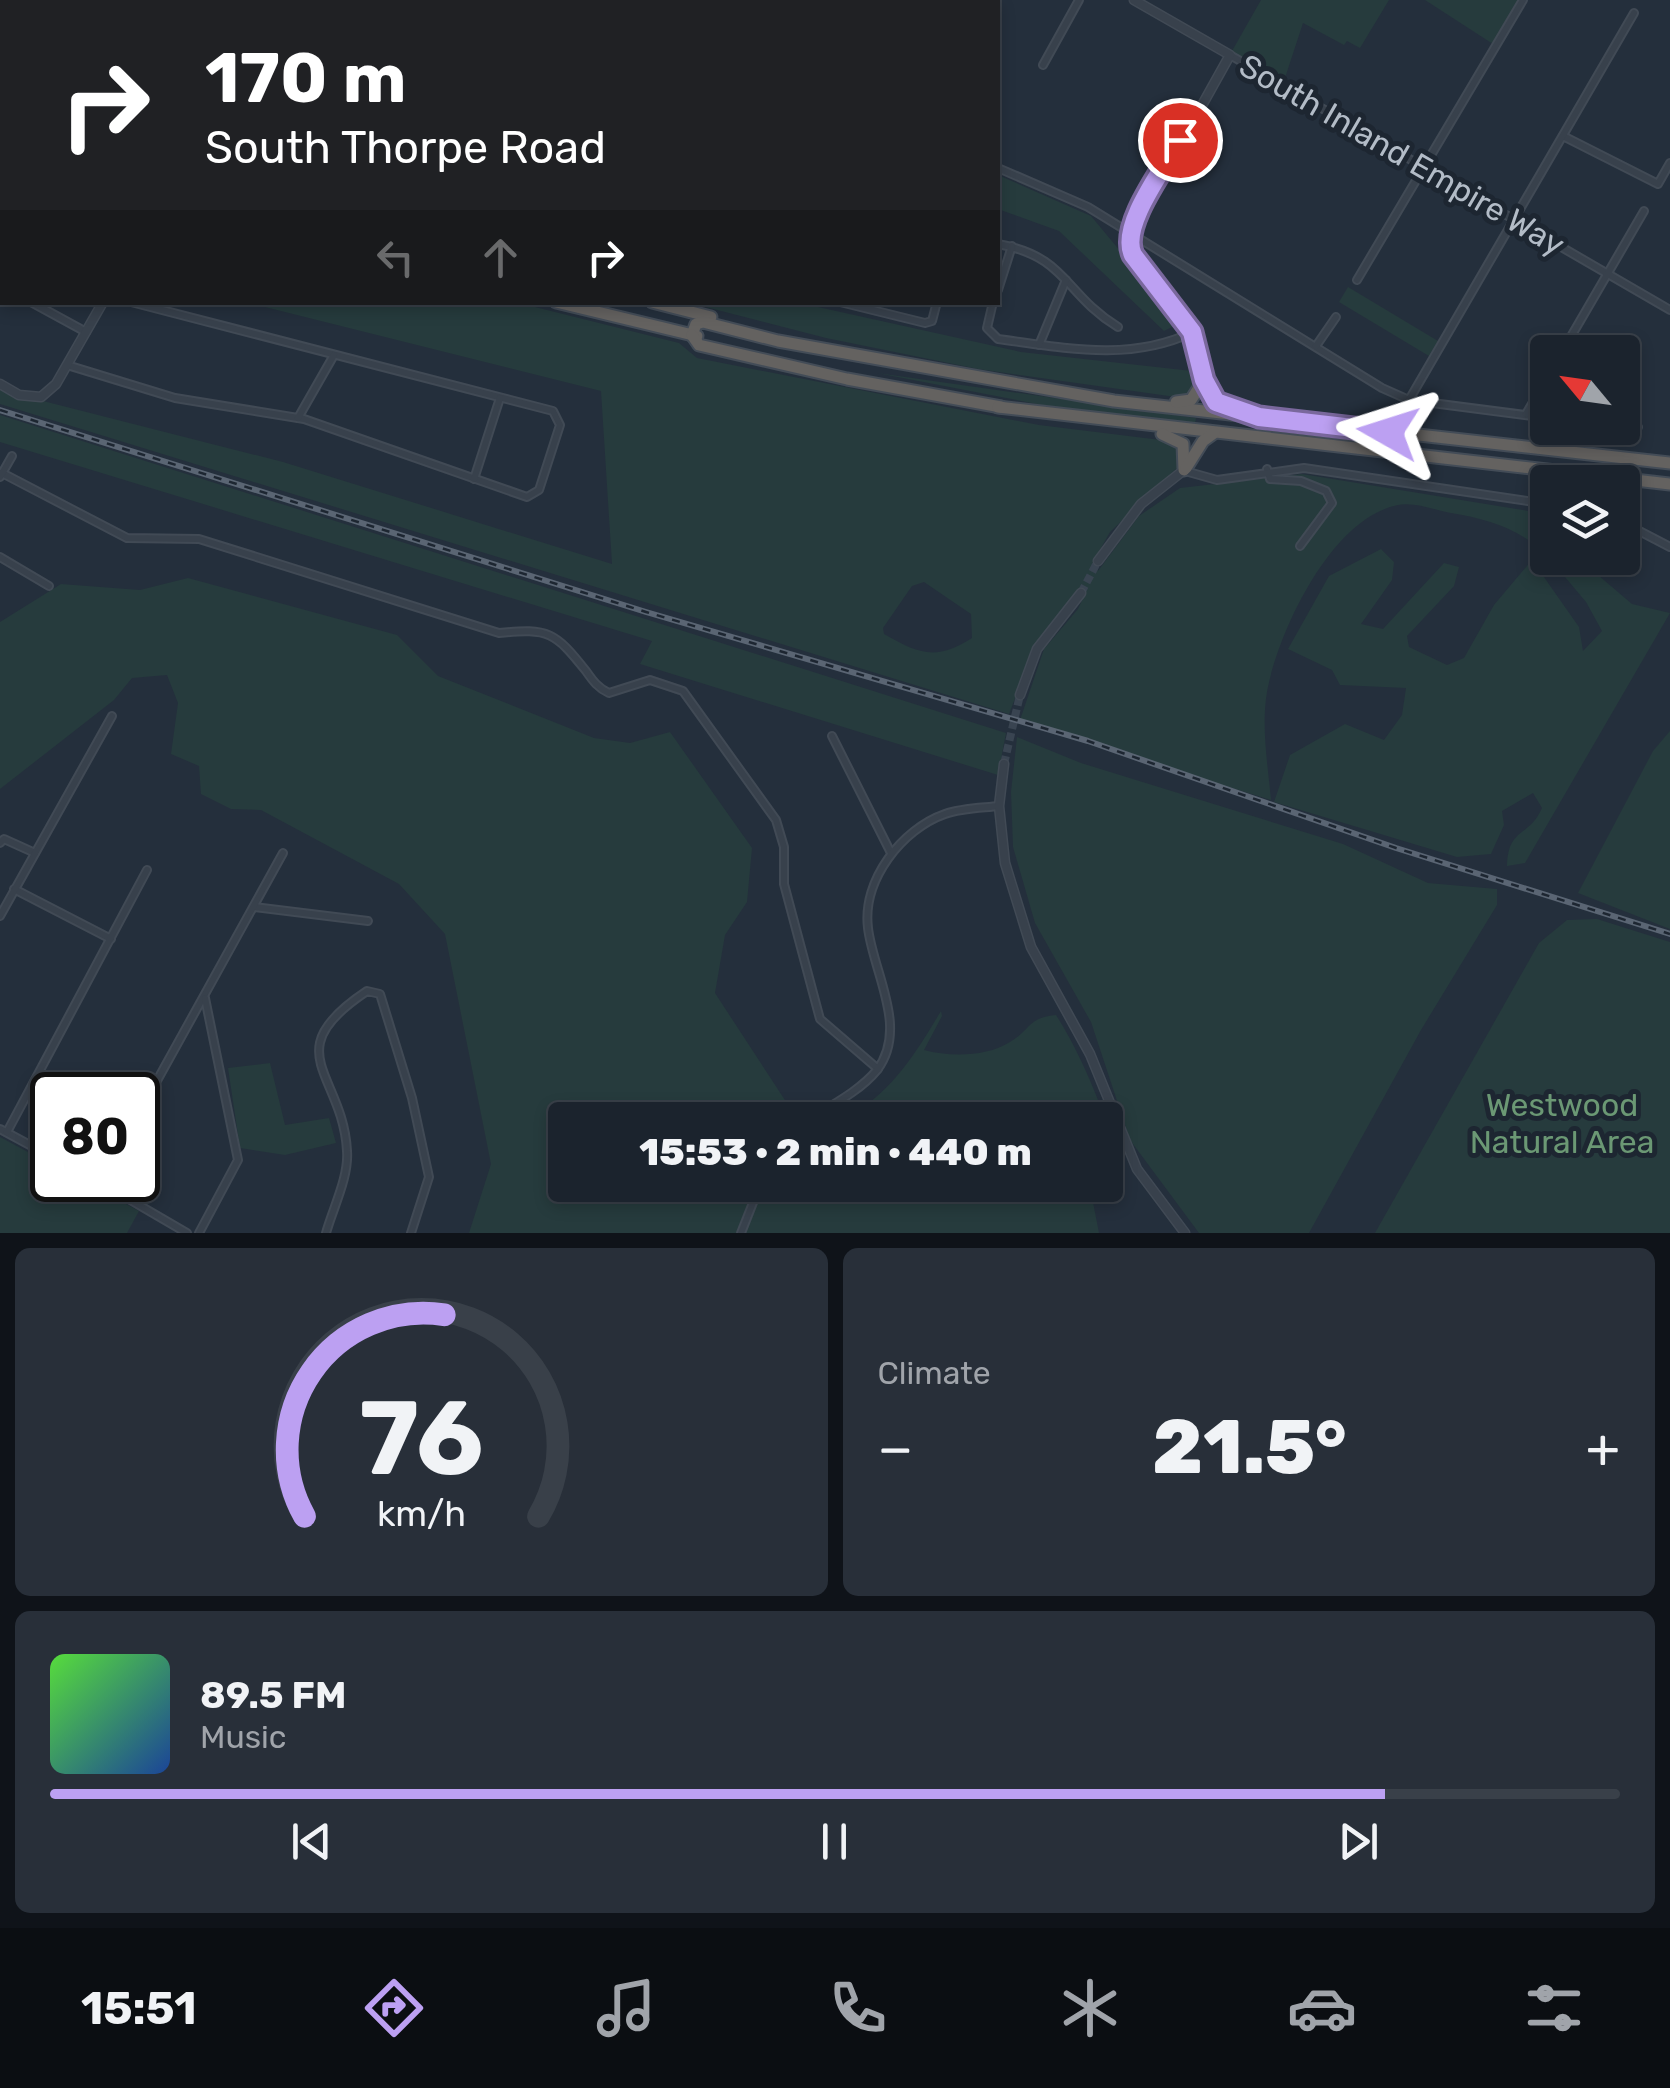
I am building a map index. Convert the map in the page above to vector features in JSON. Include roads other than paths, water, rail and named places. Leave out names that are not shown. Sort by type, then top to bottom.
[{"type":"highway","points":[[568,305],[883,384],[998,406],[1667,483]]},
{"type":"highway","points":[[663,305],[811,345]]},
{"type":"highway","points":[[692,335],[696,324],[703,322],[1026,386],[1259,417],[1670,461]]},
{"type":"highway","points":[[1026,386],[1182,402],[1197,396],[1204,380]]},
{"type":"highway","points":[[1204,380],[1216,402],[1259,417]]},
{"type":"highway","points":[[998,406],[1041,418],[1172,435],[1186,450],[1184,470]]},
{"type":"highway","points":[[1184,470],[1203,441],[1214,433]]},
{"type":"street","points":[[1043,65],[1079,0]]},
{"type":"street","name":"South Inland Empire Way","points":[[1134,0],[1670,310]]},
{"type":"street","points":[[1357,280],[1523,0]]},
{"type":"street","points":[[1409,400],[1634,13]]},
{"type":"street","points":[[1204,380],[1192,332],[1133,255],[1129,234],[1230,55]]},
{"type":"street","points":[[1563,136],[1658,184],[1670,164]]},
{"type":"street","points":[[1000,169],[1072,198],[1409,400],[1530,415]]},
{"type":"street","points":[[1572,335],[1644,211]]},
{"type":"street","points":[[1000,244],[1039,254],[1086,305],[1118,327]]},
{"type":"street","points":[[1000,284],[1012,246]]},
{"type":"street","points":[[1039,345],[1066,280]]},
{"type":"street","points":[[36,305],[86,332]]},
{"type":"street","points":[[0,384],[19,394],[41,397],[67,364],[101,305]]},
{"type":"street","points":[[67,364],[176,398],[298,418],[527,497],[539,490],[560,417],[553,411],[142,305]]},
{"type":"street","points":[[852,305],[926,323],[932,320],[936,305]]},
{"type":"street","points":[[992,305],[986,324],[989,333],[998,339],[1039,345],[1122,353],[1161,347],[1192,332]]},
{"type":"street","points":[[1316,346],[1336,317]]},
{"type":"street","points":[[298,418],[334,355]]},
{"type":"street","points":[[474,480],[500,398]]},
{"type":"street","points":[[1526,414],[1530,407]]},
{"type":"street","points":[[12,456],[1,475],[127,538],[199,539],[498,632],[550,632],[598,686],[609,692],[650,680],[683,691],[776,820],[784,847],[784,884],[820,1019],[878,1069]]},
{"type":"street","points":[[1098,561],[1141,504],[1184,470],[1217,480],[1267,470],[1304,468],[1530,501]]},
{"type":"street","points":[[1267,470],[1270,480],[1300,481],[1326,491],[1332,502],[1300,546]]},
{"type":"street","points":[[1640,531],[1670,547]]},
{"type":"street","points":[[0,558],[49,586]]},
{"type":"street","points":[[1020,695],[1038,650],[1082,594]]},
{"type":"street","points":[[0,916],[112,716]]},
{"type":"street","points":[[832,736],[891,853]]},
{"type":"street","points":[[1004,764],[999,806],[1005,862],[1032,948],[1083,1040],[1137,1168],[1186,1233]]},
{"type":"street","points":[[833,1102],[878,1069],[889,1034],[888,1006],[867,926],[874,887],[891,853],[912,833],[946,814],[999,806]]},
{"type":"street","points":[[0,843],[4,839],[35,853]]},
{"type":"street","points":[[160,1076],[283,853]]},
{"type":"street","points":[[30,1145],[3,1130],[147,870]]},
{"type":"street","points":[[14,890],[111,939]]},
{"type":"street","points":[[254,908],[368,921]]},
{"type":"street","points":[[326,1233],[347,1150],[318,1054],[321,1034],[338,1011],[367,991],[380,994],[412,1098],[430,1177],[411,1233]]},
{"type":"street","points":[[199,1233],[238,1160],[204,997]]},
{"type":"street","points":[[135,1202],[187,1233]]},
{"type":"street","points":[[742,1233],[754,1202]]},
{"type":"tunnel","points":[[1081,593],[1098,561]]},
{"type":"tunnel","points":[[1004,764],[1020,695]]},
{"type":"railway","points":[[0,410],[646,612],[1088,741],[1396,848],[1670,934]]},
{"type":"park label","name":"Westwood Natural Area","points":[[1562,1124]]}]
